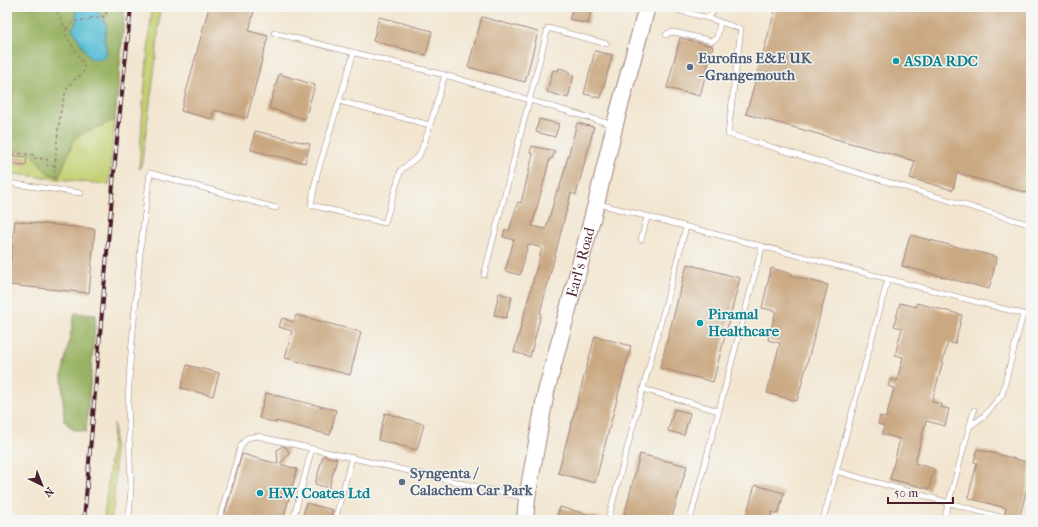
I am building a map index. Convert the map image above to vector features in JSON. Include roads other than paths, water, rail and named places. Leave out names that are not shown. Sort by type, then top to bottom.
[{"type":"main road","name":"Earl's Road","points":[[526,520],[527,498],[546,392],[647,7]]},
{"type":"lane","points":[[665,7],[708,18],[741,29],[728,134],[1031,225]]},
{"type":"lane","points":[[708,18],[717,7]]},
{"type":"lane","points":[[666,35],[674,32],[712,41],[717,38],[720,22]]},
{"type":"lane","points":[[484,275],[548,28],[607,44]]},
{"type":"lane","points":[[274,33],[445,75],[615,125]]},
{"type":"lane","points":[[354,52],[317,174],[311,205],[385,223],[401,170],[419,156],[445,75]]},
{"type":"lane","points":[[339,101],[430,125]]},
{"type":"lane","points":[[129,520],[131,487],[128,403],[130,364],[141,244],[150,173],[276,208]]},
{"type":"lane","points":[[7,183],[81,193]]},
{"type":"lane","points":[[596,204],[1031,316]]},
{"type":"lane","points":[[641,240],[647,217]]},
{"type":"lane","points":[[608,520],[686,227]]},
{"type":"lane","points":[[690,520],[762,247]]},
{"type":"lane","points":[[823,520],[888,279]]},
{"type":"lane","points":[[969,427],[984,416],[1002,395],[1023,314]]},
{"type":"lane","points":[[643,389],[719,411]]},
{"type":"lane","points":[[944,520],[974,410]]},
{"type":"lane","points":[[219,520],[240,446],[247,438],[257,436],[527,498]]},
{"type":"lane","points":[[293,520],[312,448]]},
{"type":"lane","points":[[335,520],[352,458]]},
{"type":"lane","points":[[836,471],[1010,520]]},
{"type":"water","points":[[77,7],[99,7],[98,12],[107,26],[104,38],[107,53],[102,59],[94,60],[88,56],[72,28],[76,24]]},
{"type":"railway","points":[[84,520],[116,150],[131,7]]},
{"type":"place","name":"ASDA RDC","points":[[896,61]]},
{"type":"place","name":"Eurofins E&E UK - Grangemouth","points":[[690,67]]},
{"type":"place","name":"Piramal Healthcare","points":[[700,323]]},
{"type":"place","name":"Syngenta / Calachem Car Park","points":[[402,482]]},
{"type":"place","name":"H.W. Coates Ltd","points":[[260,493]]}]
